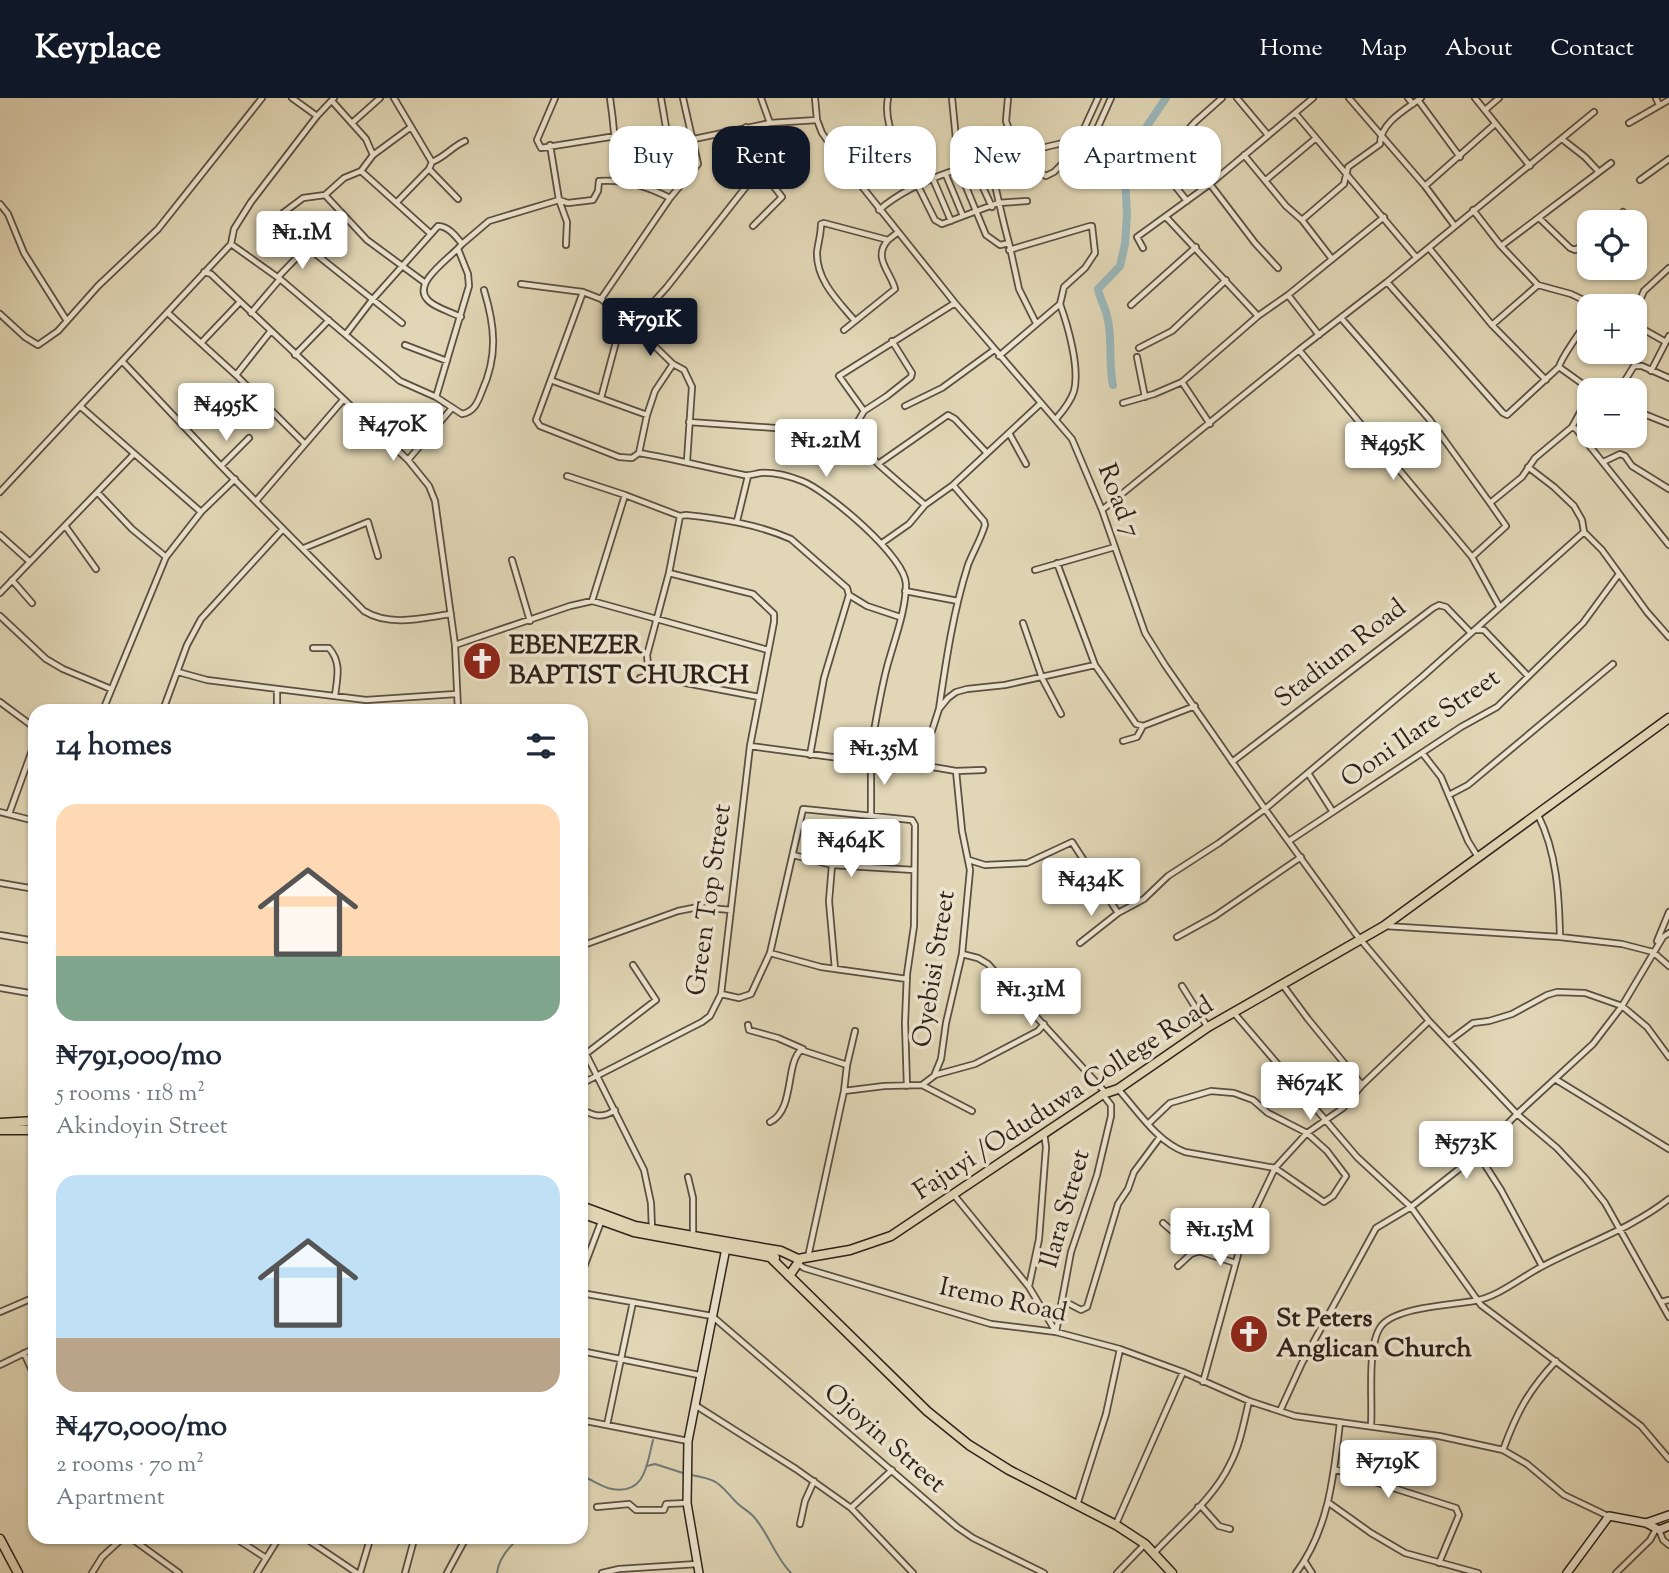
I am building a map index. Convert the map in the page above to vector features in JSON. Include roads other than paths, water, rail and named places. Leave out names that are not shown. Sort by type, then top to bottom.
[{"type":"main road","name":"Fajuyi /Oduduwa College Road","points":[[796,1261],[850,1250],[891,1236],[1104,1093],[1118,1089],[1208,1027],[1384,926],[1669,718]]},
{"type":"main road","points":[[0,1123],[28,1121]]},
{"type":"main road","points":[[0,1130],[28,1130]]},
{"type":"main road","points":[[588,1209],[651,1232],[693,1235],[781,1251],[796,1261],[789,1276]]},
{"type":"main road","points":[[588,1216],[601,1222],[771,1258],[776,1258],[781,1251]]},
{"type":"main road","points":[[771,1258],[927,1412],[969,1445],[1009,1470],[1116,1525],[1145,1544],[1155,1552],[1171,1573]]},
{"type":"main road","points":[[0,1539],[18,1573]]},
{"type":"street","points":[[0,314],[24,337],[38,345],[58,331],[98,286],[158,229],[262,98]]},
{"type":"street","points":[[292,98],[317,116]]},
{"type":"street","points":[[352,123],[380,98]]},
{"type":"street","points":[[394,98],[432,162]]},
{"type":"street","points":[[555,98],[537,140],[541,148],[609,137]]},
{"type":"street","points":[[610,98],[614,126]]},
{"type":"street","points":[[661,98],[666,126]]},
{"type":"street","points":[[683,98],[691,126]]},
{"type":"street","points":[[761,98],[770,123]]},
{"type":"street","name":"Road 7","points":[[815,98],[817,120],[830,146],[897,233],[1072,439],[1102,510],[1145,633],[1265,809],[1360,938],[1429,1021],[1517,1114],[1557,1148],[1605,1203],[1669,1317]]},
{"type":"street","points":[[888,98],[888,126]]},
{"type":"street","points":[[952,98],[955,126]]},
{"type":"street","points":[[1008,98],[1008,126]]},
{"type":"street","points":[[1045,147],[1074,140],[1082,133],[1098,98]]},
{"type":"street","points":[[1045,175],[1054,172],[1097,129],[1111,98]]},
{"type":"street","points":[[1187,201],[1168,177],[1158,171],[1157,164],[1222,98]]},
{"type":"street","points":[[1237,98],[1268,135]]},
{"type":"street","points":[[1221,175],[1312,98]]},
{"type":"street","points":[[1349,98],[1425,186],[1454,225]]},
{"type":"street","points":[[1408,98],[1418,101],[1460,157]]},
{"type":"street","points":[[1475,98],[1530,166]]},
{"type":"street","points":[[1485,110],[1499,98]]},
{"type":"street","points":[[1656,98],[1659,105]]},
{"type":"street","points":[[0,492],[231,244],[234,229],[251,202],[333,99],[366,139],[373,155]]},
{"type":"street","points":[[1629,123],[1669,100]]},
{"type":"street","points":[[1302,220],[1344,184],[1348,167],[1380,144],[1384,128],[1418,101]]},
{"type":"street","points":[[1102,510],[1594,112]]},
{"type":"street","points":[[1294,113],[1416,257]]},
{"type":"street","points":[[752,126],[817,120]]},
{"type":"street","points":[[1425,186],[1495,124]]},
{"type":"street","points":[[402,323],[307,247],[274,227],[283,213],[303,198],[325,195],[344,178],[361,171],[373,155],[411,127]]},
{"type":"street","points":[[1266,180],[1316,138]]},
{"type":"street","points":[[1562,139],[1599,172]]},
{"type":"street","points":[[397,202],[429,169],[432,162],[443,158],[455,145],[465,141]]},
{"type":"street","points":[[550,145],[559,200],[567,222],[566,245]]},
{"type":"street","points":[[1244,155],[1286,206],[1302,220],[1332,259]]},
{"type":"street","points":[[1640,180],[1669,159]]},
{"type":"street","points":[[1501,246],[1611,163]]},
{"type":"street","points":[[429,169],[458,199]]},
{"type":"street","points":[[361,171],[431,234]]},
{"type":"street","points":[[936,178],[950,173]]},
{"type":"street","points":[[946,174],[963,216]]},
{"type":"street","points":[[461,317],[428,301],[423,292],[424,282],[462,244],[489,221],[559,200],[568,203],[593,200],[599,181],[609,180]]},
{"type":"street","points":[[936,186],[951,221]]},
{"type":"street","points":[[645,189],[670,198]]},
{"type":"street","points":[[601,299],[677,189]]},
{"type":"street","points":[[601,398],[620,327],[631,323],[667,287],[744,189]]},
{"type":"street","points":[[753,226],[782,199],[777,189]]},
{"type":"street","points":[[879,210],[908,189]]},
{"type":"street","points":[[920,189],[938,223],[942,225],[998,204],[1027,201]]},
{"type":"street","points":[[968,189],[986,235],[1000,244],[1009,246],[1092,226],[1096,253],[1085,268],[1064,287],[1060,304],[1067,324],[1076,378],[1074,392],[1056,419]]},
{"type":"street","points":[[984,189],[992,207]]},
{"type":"street","points":[[997,189],[998,204],[1019,289],[1036,323]]},
{"type":"street","points":[[1143,248],[1138,237],[1203,189]]},
{"type":"street","points":[[1214,189],[1278,268]]},
{"type":"street","points":[[325,195],[367,240],[424,282]]},
{"type":"street","points":[[0,204],[8,214],[24,253],[67,321]]},
{"type":"street","points":[[1473,210],[1501,246],[1538,285],[1577,297]]},
{"type":"street","points":[[1166,217],[1258,316]]},
{"type":"street","points":[[1123,403],[1182,382],[1258,316],[1384,217]]},
{"type":"street","points":[[1539,218],[1570,248],[1577,249]]},
{"type":"street","points":[[855,321],[820,275],[817,251],[821,224],[835,225],[888,240]]},
{"type":"street","points":[[346,334],[372,300],[436,228],[442,226],[462,244]]},
{"type":"street","points":[[844,330],[895,289],[881,260],[888,240],[897,233]]},
{"type":"street","points":[[231,244],[279,278],[400,381],[436,397],[462,414],[469,413],[477,404],[492,363],[493,319],[484,290]]},
{"type":"street","points":[[251,313],[307,247]]},
{"type":"street","points":[[1131,305],[1196,247]]},
{"type":"street","points":[[1429,247],[1492,325],[1546,380]]},
{"type":"street","points":[[436,397],[469,286],[468,274],[458,249]]},
{"type":"street","points":[[1643,294],[1669,268]]},
{"type":"street","points":[[204,272],[211,274],[408,460],[429,486],[435,501],[451,614],[457,704]]},
{"type":"street","points":[[1139,348],[1172,331],[1226,279]]},
{"type":"street","points":[[1387,282],[1507,415],[1559,367],[1560,361],[1577,339]]},
{"type":"street","points":[[521,284],[583,292],[601,299],[631,323],[673,364],[684,370],[692,387],[687,461]]},
{"type":"street","points":[[1492,325],[1538,285]]},
{"type":"street","points":[[583,292],[536,420],[540,426],[619,457],[632,458],[639,453],[655,391],[673,364]]},
{"type":"street","points":[[1288,295],[1319,335]]},
{"type":"street","points":[[201,343],[239,303]]},
{"type":"street","points":[[864,411],[838,377],[955,303]]},
{"type":"street","points":[[999,356],[1060,304]]},
{"type":"street","points":[[168,314],[236,375],[304,444]]},
{"type":"street","points":[[1341,317],[1430,420],[1506,526],[1472,557]]},
{"type":"street","points":[[295,355],[329,320]]},
{"type":"street","points":[[1647,331],[1664,341]]},
{"type":"street","points":[[236,375],[270,332]]},
{"type":"street","points":[[1651,371],[1664,341],[1669,336]]},
{"type":"street","points":[[892,341],[912,373],[911,377],[864,411],[855,424],[855,432],[859,442],[878,464],[925,505]]},
{"type":"street","points":[[405,345],[447,361]]},
{"type":"street","points":[[905,406],[942,388],[994,350]]},
{"type":"street","points":[[1299,350],[1472,557],[1499,606]]},
{"type":"street","points":[[1137,357],[1145,397]]},
{"type":"street","points":[[123,362],[221,466],[369,614],[382,619],[401,621],[451,614]]},
{"type":"street","points":[[1626,378],[1634,366],[1669,379]]},
{"type":"street","points":[[1559,367],[1577,380]]},
{"type":"street","points":[[552,381],[647,415]]},
{"type":"street","points":[[1182,382],[1210,424]]},
{"type":"street","points":[[257,500],[343,400]]},
{"type":"street","points":[[882,543],[909,524],[925,505],[953,485],[1041,403]]},
{"type":"street","points":[[81,407],[201,512]]},
{"type":"street","points":[[408,460],[452,408]]},
{"type":"street","points":[[878,464],[948,415],[987,453]]},
{"type":"street","points":[[1647,415],[1669,424]]},
{"type":"street","points":[[1490,503],[1522,477],[1528,467],[1572,427],[1577,418]]},
{"type":"street","points":[[689,422],[775,428]]},
{"type":"street","points":[[1572,427],[1604,462],[1626,495],[1669,545]]},
{"type":"street","points":[[1009,433],[1026,464]]},
{"type":"street","points":[[221,466],[249,438]]},
{"type":"street","points":[[639,453],[748,476],[760,473],[801,480],[821,490],[882,543],[904,576],[905,591],[869,762],[870,815]]},
{"type":"street","points":[[0,593],[134,454]]},
{"type":"street","points":[[1604,462],[1620,454],[1625,456],[1632,466],[1669,489]]},
{"type":"street","points":[[1528,467],[1574,506],[1583,520],[1584,532],[1602,550],[1669,637]]},
{"type":"street","points":[[567,476],[680,516],[737,521],[791,539],[847,589],[849,595],[824,678],[810,755]]},
{"type":"street","points":[[737,521],[748,476]]},
{"type":"street","points":[[105,704],[166,557],[201,512],[235,478]]},
{"type":"street","points":[[922,765],[939,709],[958,601],[969,563],[985,525],[953,485]]},
{"type":"street","points":[[98,493],[132,529],[166,557]]},
{"type":"street","points":[[592,601],[625,495]]},
{"type":"street","points":[[649,676],[648,655],[680,516]]},
{"type":"street","points":[[304,548],[368,522],[378,555]]},
{"type":"street","points":[[66,527],[96,569]]},
{"type":"street","points":[[165,704],[187,645],[201,619],[283,529]]},
{"type":"street","points":[[1080,943],[1118,913],[1144,899],[1168,876],[1265,809],[1473,632],[1499,606],[1512,599],[1584,532]]},
{"type":"street","points":[[0,535],[29,561]]},
{"type":"street","points":[[1035,570],[1115,547]]},
{"type":"street","points":[[512,560],[530,621]]},
{"type":"street","points":[[1058,563],[1095,665],[1136,724],[1143,726],[1195,706]]},
{"type":"street","name":"Green Top Street","points":[[588,1080],[702,1022],[710,1016],[721,994],[750,746],[774,614],[753,594],[669,573]]},
{"type":"street","name":"Ooni Ilare Street","points":[[1289,841],[1461,727],[1497,707],[1583,623],[1619,574]]},
{"type":"street","points":[[12,580],[32,603]]},
{"type":"street","points":[[905,591],[958,601]]},
{"type":"street","points":[[849,595],[867,606],[900,617]]},
{"type":"street","points":[[455,645],[592,601],[768,650]]},
{"type":"street","name":"Stadium Road","points":[[1232,761],[1433,608],[1439,605],[1446,607],[1473,632]]},
{"type":"street","points":[[0,617],[46,659],[111,689]]},
{"type":"street","points":[[1023,624],[1042,678],[1061,714]]},
{"type":"street","points":[[1473,632],[1484,630],[1528,676]]},
{"type":"street","points":[[313,648],[329,648],[335,655],[338,662],[335,696]]},
{"type":"street","points":[[1449,795],[1468,785],[1613,664]]},
{"type":"street","points":[[939,709],[948,698],[967,689],[1005,685],[1095,665]]},
{"type":"street","points":[[178,673],[207,680],[378,700],[456,694]]},
{"type":"street","points":[[640,678],[649,676],[759,697]]},
{"type":"street","points":[[277,689],[277,704]]},
{"type":"street","points":[[0,702],[28,723]]},
{"type":"street","points":[[1123,741],[1137,737],[1143,726]]},
{"type":"street","points":[[750,746],[956,771],[984,770]]},
{"type":"street","points":[[1423,754],[1439,775],[1468,841],[1479,858]]},
{"type":"street","points":[[9,814],[28,761]]},
{"type":"street","name":"Oyebisi Street","points":[[844,1091],[922,1086],[934,1076],[941,1059],[946,1023],[962,954],[970,860],[962,831],[956,771]]},
{"type":"street","points":[[1308,773],[1333,812]]},
{"type":"street","points":[[721,994],[739,998],[751,994],[771,953],[803,808],[914,822],[914,926],[905,1023],[907,1086]]},
{"type":"street","points":[[0,812],[28,819]]},
{"type":"street","points":[[1537,815],[1549,839],[1555,867],[1560,937]]},
{"type":"street","points":[[970,860],[985,865],[1027,863],[1072,842],[1118,913]]},
{"type":"street","points":[[793,855],[832,865],[914,870]]},
{"type":"street","points":[[1177,937],[1215,916],[1301,857]]},
{"type":"street","points":[[832,865],[830,901],[835,969]]},
{"type":"street","points":[[0,883],[28,888]]},
{"type":"street","points":[[588,943],[678,911],[698,907],[731,909]]},
{"type":"street","points":[[1653,952],[1669,912]]},
{"type":"street","points":[[1384,926],[1622,943],[1653,952],[1669,967]]},
{"type":"street","points":[[1280,1410],[1302,1363],[1376,1228],[1411,1207],[1478,1154],[1593,1044],[1622,1006],[1663,937],[1669,933]]},
{"type":"street","points":[[0,935],[28,940]]},
{"type":"street","points":[[771,953],[835,969],[907,979]]},
{"type":"street","points":[[962,954],[988,964],[1104,1093]]},
{"type":"street","points":[[588,1052],[656,1000],[633,965]]},
{"type":"street","points":[[1282,983],[1362,1085]]},
{"type":"street","points":[[1182,986],[1208,1027]]},
{"type":"street","points":[[0,988],[28,993]]},
{"type":"street","points":[[1449,1041],[1473,1023],[1512,1014],[1547,995],[1557,992],[1585,993],[1622,1006],[1647,1027],[1669,1057]]},
{"type":"street","points":[[1234,1013],[1357,1157],[1411,1207],[1478,1300],[1641,1426],[1669,1459]]},
{"type":"street","points":[[1203,1382],[1244,1233],[1275,1168],[1307,1133],[1343,1108],[1362,1085],[1429,1021]]},
{"type":"street","points":[[934,1076],[981,1062],[1038,1031],[1044,1024]]},
{"type":"street","points":[[748,1026],[749,1030],[792,1043],[847,1065]]},
{"type":"street","points":[[808,1257],[855,1031]]},
{"type":"street","points":[[792,1043],[794,1063]]},
{"type":"street","points":[[770,1122],[777,1118],[782,1109],[795,1056],[802,1050],[814,1053]]},
{"type":"street","points":[[588,1055],[644,1170],[651,1203],[651,1232]]},
{"type":"street","points":[[1555,1079],[1669,1149]]},
{"type":"street","points":[[922,1086],[972,1111]]},
{"type":"street","points":[[1118,1089],[1160,1137],[1171,1147],[1185,1152],[1275,1168],[1327,1202],[1334,1196],[1346,1176],[1307,1133],[1268,1112],[1253,1100],[1234,1093],[1211,1091],[1170,1103],[1149,1123]]},
{"type":"street","name":"Ilara Street","points":[[1056,1332],[1071,1252],[1097,1175],[1111,1116],[1111,1105],[1104,1093]]},
{"type":"street","points":[[588,1112],[598,1117],[606,1116],[615,1110]]},
{"type":"street","points":[[1029,1287],[1039,1240],[1046,1147],[1044,1133]]},
{"type":"street","points":[[1062,1300],[1081,1310],[1087,1307],[1118,1204],[1128,1189],[1134,1172],[1160,1137]]},
{"type":"street","points":[[1478,1154],[1501,1190],[1542,1266]]},
{"type":"street","points":[[688,1177],[693,1198],[693,1235]]},
{"type":"street","name":"Ilara Street","points":[[953,1193],[1029,1287],[1056,1332]]},
{"type":"street","points":[[1371,1425],[1376,1340],[1380,1327],[1388,1320],[1410,1312],[1478,1300],[1641,1219],[1669,1199]]},
{"type":"street","points":[[588,1256],[601,1222]]},
{"type":"street","points":[[1163,1223],[1197,1251],[1235,1262]]},
{"type":"street","points":[[699,1573],[687,1503],[686,1463],[699,1375],[726,1248]]},
{"type":"street","points":[[1178,1266],[1197,1251]]},
{"type":"street","name":"Iremo Road","points":[[796,1261],[804,1268],[991,1324],[1056,1332],[1120,1349],[1183,1372],[1249,1401],[1295,1416],[1371,1425],[1503,1450],[1527,1464],[1564,1495],[1609,1516]]},
{"type":"street","points":[[588,1294],[712,1316]]},
{"type":"street","points":[[0,1312],[28,1300]]},
{"type":"street","points":[[1661,1302],[1669,1300]]},
{"type":"street","points":[[607,1425],[633,1303]]},
{"type":"street","name":"Ojoyin Street","points":[[712,1316],[957,1527],[973,1538],[1044,1573]]},
{"type":"street","points":[[1077,1506],[1106,1414],[1120,1349]]},
{"type":"street","points":[[0,1366],[28,1351]]},
{"type":"street","points":[[588,1352],[699,1375]]},
{"type":"street","points":[[24,1353],[28,1362]]},
{"type":"street","points":[[1503,1450],[1518,1411],[1534,1384],[1556,1361]]},
{"type":"street","points":[[1116,1525],[1183,1372]]},
{"type":"street","points":[[1155,1552],[1197,1507],[1230,1465],[1239,1444],[1249,1401]]},
{"type":"street","points":[[694,1404],[851,1507],[913,1573]]},
{"type":"street","points":[[588,1421],[688,1441]]},
{"type":"street","points":[[1296,1573],[1305,1561],[1329,1503],[1340,1422]]},
{"type":"street","points":[[1334,1469],[1456,1508],[1459,1515],[1439,1563]]},
{"type":"street","points":[[851,1507],[892,1470]]},
{"type":"street","points":[[800,1524],[805,1501],[814,1481]]},
{"type":"street","points":[[597,1507],[629,1504],[636,1510],[664,1510],[666,1504],[687,1503]]},
{"type":"street","points":[[1329,1503],[1405,1553],[1478,1573]]},
{"type":"street","points":[[1197,1507],[1202,1507],[1219,1526],[1230,1529]]},
{"type":"street","points":[[1567,1573],[1609,1516],[1646,1523],[1668,1521]]},
{"type":"street","points":[[1616,1573],[1668,1521]]},
{"type":"street","points":[[1646,1523],[1657,1530],[1669,1545]]},
{"type":"street","points":[[92,1573],[102,1557],[117,1544]]},
{"type":"street","points":[[137,1544],[179,1573]]},
{"type":"street","points":[[244,1544],[266,1558]]},
{"type":"street","points":[[259,1572],[275,1544]]},
{"type":"street","points":[[317,1544],[359,1573],[368,1544]]},
{"type":"street","points":[[405,1573],[413,1544]]},
{"type":"street","points":[[447,1573],[463,1544]]},
{"type":"street","points":[[1117,1573],[1145,1544]]},
{"type":"street","points":[[1305,1561],[1312,1573]]},
{"type":"street","points":[[602,1573],[619,1569],[697,1564]]},
{"type":"waterway","points":[[1113,385],[1109,324],[1098,289],[1120,266],[1125,244],[1127,215],[1124,160],[1166,98]]},
{"type":"waterway","points":[[588,1479],[612,1489],[632,1487],[643,1475],[653,1440]]},
{"type":"waterway","points":[[647,1466],[655,1464],[686,1474]]},
{"type":"waterway","points":[[691,1475],[718,1483],[752,1515],[791,1573]]},
{"type":"waterway","points":[[497,1573],[505,1552],[513,1544]]},
{"type":"place","name":"EBENEZER BAPTIST CHURCH","points":[[482,661]]},
{"type":"place","name":"St Peters Anglican Church","points":[[1249,1334]]}]
